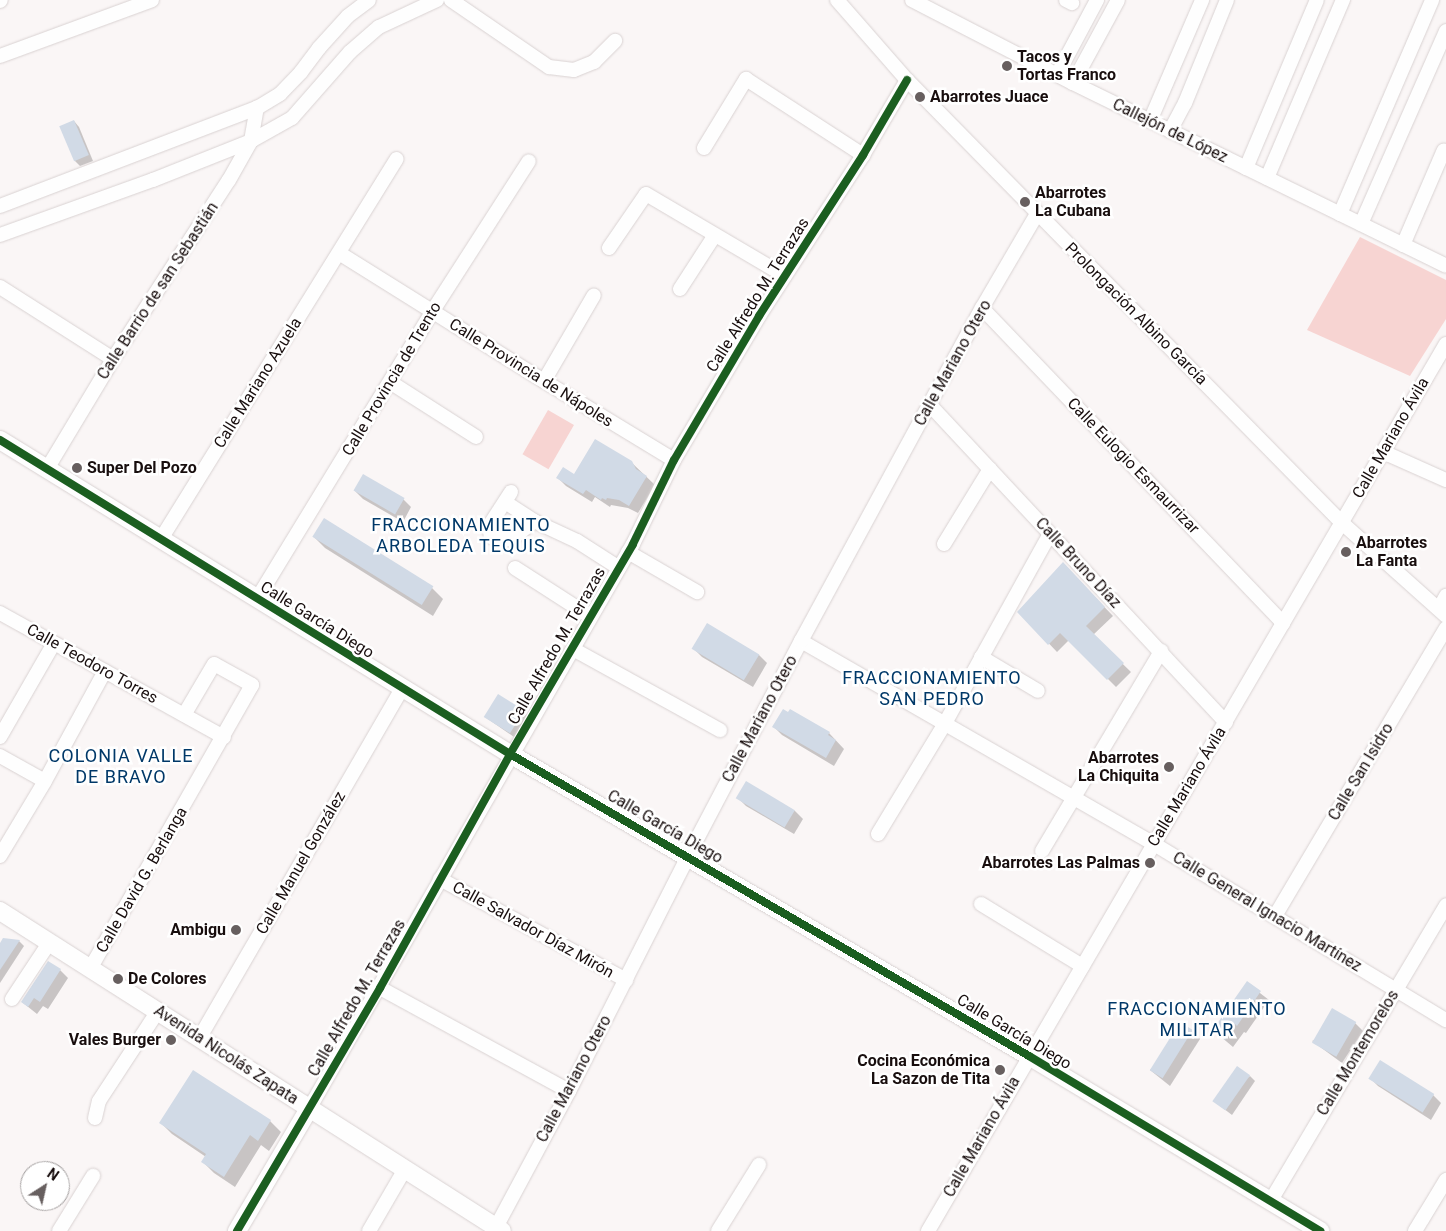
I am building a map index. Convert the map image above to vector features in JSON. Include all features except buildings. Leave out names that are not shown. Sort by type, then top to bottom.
[{"type":"street","points":[[0,56],[152,0]]},
{"type":"street","points":[[0,206],[257,108],[280,94],[348,16],[369,0]]},
{"type":"street","points":[[0,234],[154,180],[251,141],[292,118],[350,52],[379,27],[437,0]]},
{"type":"street","points":[[451,0],[549,67],[574,70],[594,62],[615,41]]},
{"type":"street","name":"Prolongación Albino García","points":[[837,0],[908,80],[1037,214],[1342,522],[1443,613]]},
{"type":"street","name":"Callejón de López","points":[[912,0],[1073,83],[1446,266]]},
{"type":"street","points":[[1057,75],[1097,0]]},
{"type":"street","points":[[1073,83],[1118,0]]},
{"type":"street","points":[[1150,121],[1202,0]]},
{"type":"street","points":[[1170,131],[1227,0]]},
{"type":"street","points":[[1246,168],[1318,0]]},
{"type":"street","points":[[1267,178],[1343,0]]},
{"type":"street","points":[[1340,214],[1399,81],[1432,0]]},
{"type":"street","points":[[1192,26],[1213,35]]},
{"type":"street","points":[[1361,224],[1446,31]]},
{"type":"street","points":[[1292,60],[1313,69]]},
{"type":"street","points":[[704,148],[746,79],[863,155]]},
{"type":"street","name":"Calle Alfredo M. Terrazas","points":[[237,1231],[380,988],[510,754],[619,568],[674,460],[785,276],[863,155],[908,80]]},
{"type":"street","points":[[1399,81],[1421,89]]},
{"type":"street","name":"Calle Barrio de san Sebastián","points":[[47,469],[114,359],[229,180],[251,141],[257,108]]},
{"type":"street","points":[[1403,245],[1444,150]]},
{"type":"street","name":"Calle Mariano Azuela","points":[[161,539],[397,159]]},
{"type":"street","name":"Calle Provincia de Trento","points":[[257,599],[432,312],[529,161]]},
{"type":"street","points":[[610,248],[646,194],[785,276]]},
{"type":"street","name":"Calle Mariano Otero","points":[[497,1230],[688,856],[801,641],[982,308],[1037,214]]},
{"type":"street","points":[[680,290],[715,235]]},
{"type":"street","name":"Calle Provincia de Nápoles","points":[[339,252],[432,312],[674,460]]},
{"type":"street","points":[[0,287],[114,359]]},
{"type":"street","points":[[544,381],[594,295]]},
{"type":"street","name":"Calle Eulogio Esmaurrizar","points":[[982,308],[1283,623]]},
{"type":"street","name":"Calle Mariano Ávila","points":[[928,1231],[1446,344]]},
{"type":"street","points":[[390,382],[476,437]]},
{"type":"street","name":"Calle Bruno Díaz","points":[[930,405],[1226,722]]},
{"type":"street","name":"Calle García Diego","points":[[0,440],[510,754],[1029,1056],[1320,1231]]},
{"type":"street","points":[[1383,452],[1446,480]]},
{"type":"street","points":[[944,544],[990,469]]},
{"type":"street","points":[[534,521],[512,539],[502,540],[491,537],[489,526],[508,497],[534,521],[577,541],[619,568]]},
{"type":"street","points":[[878,834],[944,724],[1050,534]]},
{"type":"street","points":[[628,552],[697,592]]},
{"type":"street","points":[[515,568],[591,617]]},
{"type":"street","points":[[1443,613],[1446,596]]},
{"type":"street","name":"Calle Teodoro Torres","points":[[0,613],[224,737]]},
{"type":"street","name":"Calle San Isidro","points":[[1275,916],[1446,628]]},
{"type":"street","name":"Calle General Ignacio Martínez","points":[[801,641],[1154,844],[1446,1020]]},
{"type":"street","points":[[0,737],[54,642]]},
{"type":"street","points":[[573,649],[720,730]]},
{"type":"street","points":[[1042,851],[1160,651]]},
{"type":"street","points":[[981,657],[1038,691]]},
{"type":"street","name":"Calle David G. Berlanga","points":[[90,969],[252,685],[214,664],[184,715]]},
{"type":"street","points":[[0,856],[45,781],[105,671]]},
{"type":"street","name":"Calle Manuel González","points":[[200,1037],[402,689]]},
{"type":"street","points":[[0,756],[45,781]]},
{"type":"street","name":"Calle Salvador Díaz Mirón","points":[[440,879],[626,980]]},
{"type":"street","points":[[981,904],[1082,966]]},
{"type":"street","name":"Calle Montemorelos","points":[[1270,1202],[1446,905]]},
{"type":"street","name":"Avenida Nicolás Zapata","points":[[0,912],[200,1037],[497,1230]]},
{"type":"street","points":[[12,999],[49,943]]},
{"type":"street","points":[[380,988],[569,1090]]},
{"type":"street","points":[[95,1118],[99,1101],[158,1011]]},
{"type":"street","points":[[718,1231],[758,1165]]},
{"type":"street","points":[[369,1231],[405,1169]]},
{"type":"street","points":[[59,1231],[94,1176]]},
{"type":"street","points":[[1416,1231],[1446,1180]]},
{"type":"shaded area","points":[[1360,237],[1446,280],[1446,319],[1410,376],[1307,330]]},
{"type":"shaded area","points":[[548,410],[574,425],[548,469],[522,454]]},
{"type":"cycle path","points":[[237,1231],[380,988],[510,754],[633,544],[674,460],[759,316],[863,155],[907,80]]},
{"type":"cycle path","points":[[0,440],[510,754],[1029,1056],[1320,1231]]},
{"type":"place","name":"Tacos y Tortas Franco","points":[[1007,66]]},
{"type":"place","name":"Abarrotes Juace","points":[[920,97]]},
{"type":"place","name":"Abarrotes La Cubana","points":[[1025,202]]},
{"type":"place","name":"Super Del Pozo","points":[[77,468]]},
{"type":"place","name":"Abarrotes La Fanta","points":[[1346,552]]},
{"type":"place","name":"Abarrotes La Chiquita","points":[[1169,767]]},
{"type":"place","name":"Abarrotes Las Palmas","points":[[1150,863]]},
{"type":"place","name":"Ambigu","points":[[236,930]]},
{"type":"place","name":"De Colores","points":[[118,979]]},
{"type":"place","name":"Vales Burger","points":[[171,1040]]},
{"type":"place","name":"Cocina Económica La Sazon de Tita","points":[[1000,1070]]},
{"type":"district","name":"FRACCIONAMIENTO ARBOLEDA TEQUIS","points":[[461,536]]},
{"type":"district","name":"FRACCIONAMIENTO SAN PEDRO","points":[[932,690]]},
{"type":"district","name":"COLONIA VALLE DE BRAVO","points":[[121,768]]},
{"type":"district","name":"FRACCIONAMIENTO MILITAR","points":[[1197,1020]]}]
